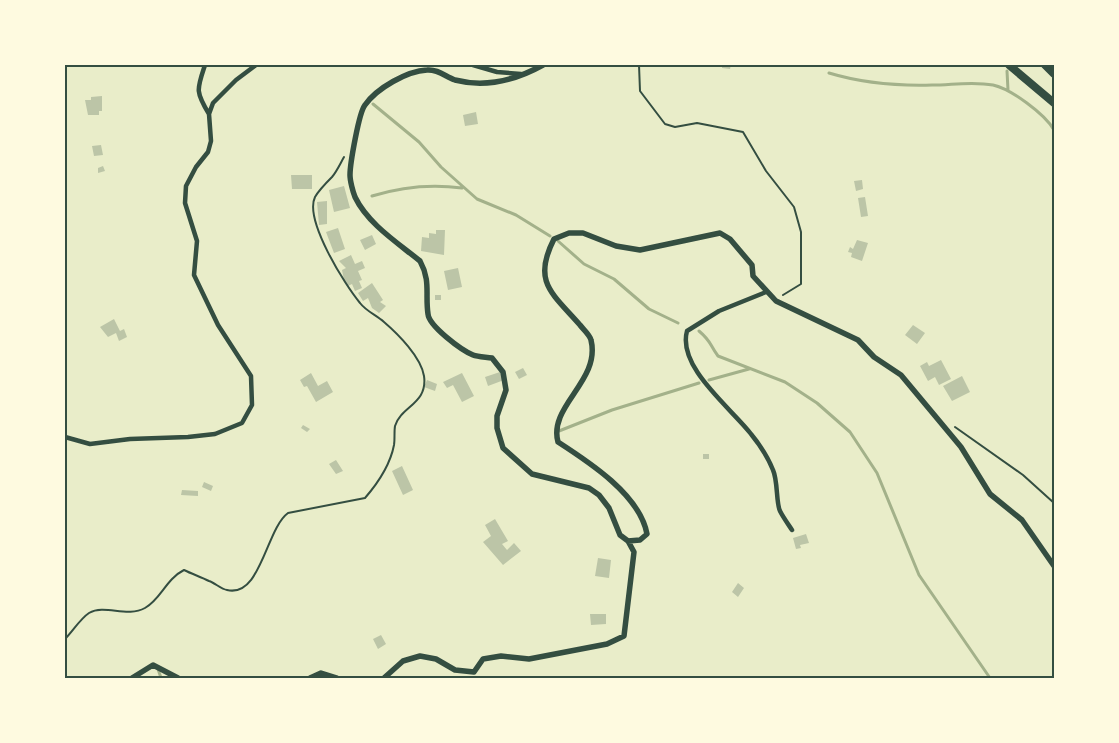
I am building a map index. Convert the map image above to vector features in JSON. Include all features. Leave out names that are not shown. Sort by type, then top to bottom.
[{"type":"highway","points":[[1008,65],[1054,103]]},
{"type":"highway","points":[[1045,65],[1054,74]]},
{"type":"street","points":[[205,65],[197,89],[199,97],[209,114]]},
{"type":"street","points":[[65,437],[90,444],[130,439],[215,434],[242,423],[252,404],[251,376],[218,325],[194,275],[196,241],[185,202],[186,186],[196,167],[208,152],[211,141],[209,114],[213,103],[222,93],[256,65]]},
{"type":"street","points":[[473,65],[497,72],[525,74]]},
{"type":"street","points":[[384,678],[403,661],[420,656],[436,659],[455,670],[474,672],[484,659],[501,656],[529,659],[607,644],[624,636],[634,552],[628,541],[620,535],[604,502],[589,488],[532,474],[503,448],[497,428],[497,416],[506,390],[503,372],[492,358],[472,355],[434,328],[428,316],[429,291],[424,269],[420,261],[369,218],[355,197],[350,176],[353,148],[364,106],[391,84],[429,69],[444,73],[454,80],[493,84],[525,74],[543,65]]},
{"type":"street","points":[[628,541],[640,540],[646,534],[645,523],[626,496],[589,462],[558,442],[556,434],[560,416],[586,378],[592,360],[591,338],[551,291],[544,278],[545,257],[554,239],[569,234],[583,233],[616,246],[640,250],[720,233],[730,239],[752,265],[753,276],[766,292],[776,300],[858,340],[874,357],[901,375],[961,447],[990,494],[1022,520],[1054,566]]},
{"type":"street","points":[[766,292],[719,311],[687,331],[685,339],[687,351],[713,394],[738,419],[764,452],[774,471],[779,497],[778,509],[792,530]]},
{"type":"street","points":[[132,678],[153,665],[178,678]]},
{"type":"street","points":[[310,678],[321,673],[337,678]]},
{"type":"path","points":[[639,65],[640,91],[665,124],[675,127],[697,123],[743,132],[766,171],[794,207],[801,232],[801,284],[776,300]]},
{"type":"path","points":[[65,639],[87,614],[98,609],[118,613],[146,608],[172,576],[184,570],[227,590],[239,589],[253,580],[280,518],[288,513],[365,498],[386,469],[394,447],[395,425],[403,412],[413,406],[421,396],[424,377],[412,352],[384,322],[361,305],[339,274],[318,228],[313,209],[314,198],[333,175],[348,151]]},
{"type":"path","points":[[953,426],[1023,475],[1054,503]]},
{"type":"building","points":[[722,65],[731,65],[730,69],[722,68]]},
{"type":"building","points":[[102,96],[102,111],[99,111],[99,115],[88,115],[85,100],[91,100],[91,97]]},
{"type":"building","points":[[476,112],[478,124],[465,126],[463,115]]},
{"type":"building","points":[[101,145],[103,155],[94,156],[92,146]]},
{"type":"building","points":[[103,166],[105,171],[98,173],[98,168]]},
{"type":"building","points":[[291,175],[312,175],[312,189],[292,189]]},
{"type":"building","points":[[862,180],[863,189],[856,191],[854,181]]},
{"type":"building","points":[[344,186],[350,208],[334,212],[329,190]]},
{"type":"building","points":[[865,197],[868,216],[861,217],[858,198]]},
{"type":"building","points":[[327,201],[327,224],[319,225],[317,202]]},
{"type":"building","points":[[338,228],[345,249],[334,253],[326,232]]},
{"type":"building","points":[[436,230],[445,230],[444,255],[421,251],[422,237],[429,238],[429,233],[436,234]]},
{"type":"building","points":[[372,235],[376,244],[365,250],[360,240]]},
{"type":"building","points":[[857,240],[868,243],[862,261],[851,257],[852,253],[848,252],[850,247],[853,249]]},
{"type":"building","points":[[351,255],[355,264],[362,261],[365,268],[358,271],[362,280],[359,281],[362,288],[355,291],[352,284],[348,286],[344,280],[342,270],[346,268],[339,261]]},
{"type":"building","points":[[458,268],[462,287],[448,290],[444,271]]},
{"type":"building","points":[[372,283],[383,300],[380,302],[386,306],[379,313],[372,308],[368,298],[363,301],[358,293]]},
{"type":"building","points":[[435,295],[441,295],[441,300],[435,300]]},
{"type":"building","points":[[114,319],[120,331],[124,329],[127,337],[119,341],[116,333],[108,337],[100,327]]},
{"type":"building","points":[[913,325],[925,333],[917,344],[905,335]]},
{"type":"building","points":[[941,360],[951,379],[939,385],[935,377],[928,381],[920,366],[927,362],[929,366]]},
{"type":"building","points":[[523,368],[527,375],[519,379],[515,372]]},
{"type":"building","points":[[500,372],[504,380],[488,386],[485,377]]},
{"type":"building","points":[[311,373],[318,386],[327,381],[333,392],[316,402],[307,386],[304,387],[300,380]]},
{"type":"building","points":[[462,373],[474,396],[462,402],[453,385],[447,388],[443,382]]},
{"type":"building","points":[[962,376],[970,392],[952,401],[943,386]]},
{"type":"building","points":[[427,380],[437,384],[435,391],[424,387]]},
{"type":"building","points":[[303,425],[310,429],[307,432],[301,428]]},
{"type":"building","points":[[703,454],[709,454],[709,459],[703,459]]},
{"type":"building","points":[[336,460],[343,471],[336,474],[329,464]]},
{"type":"building","points":[[402,466],[413,490],[403,495],[392,471]]},
{"type":"building","points":[[204,482],[213,486],[211,491],[202,487]]},
{"type":"building","points":[[182,490],[198,491],[198,496],[181,495]]},
{"type":"building","points":[[495,519],[508,541],[502,544],[507,550],[514,543],[521,551],[503,565],[483,542],[491,536],[485,525]]},
{"type":"building","points":[[806,534],[809,543],[800,545],[801,548],[796,549],[793,538]]},
{"type":"building","points":[[598,558],[611,560],[609,578],[595,576]]},
{"type":"building","points":[[738,583],[744,588],[738,597],[732,592]]},
{"type":"building","points":[[590,614],[606,614],[606,624],[591,625]]},
{"type":"building","points":[[381,635],[386,644],[378,649],[373,639]]},
{"type":"waterway","points":[[1007,71],[1008,90]]},
{"type":"waterway","points":[[829,73],[854,79],[893,84],[939,85],[970,83],[993,85],[1009,91],[1027,103],[1054,130]]},
{"type":"waterway","points":[[373,104],[419,142],[441,167],[477,199],[516,215],[550,236]]},
{"type":"waterway","points":[[372,196],[394,190],[417,187],[462,188]]},
{"type":"waterway","points":[[558,241],[584,264],[614,279],[649,309],[678,323]]},
{"type":"waterway","points":[[699,331],[718,356],[785,382],[817,403],[850,432],[877,473],[919,575],[990,678]]},
{"type":"waterway","points":[[709,380],[749,369]]},
{"type":"waterway","points":[[559,431],[612,410],[699,383]]},
{"type":"waterway","points":[[158,669],[161,678]]}]
